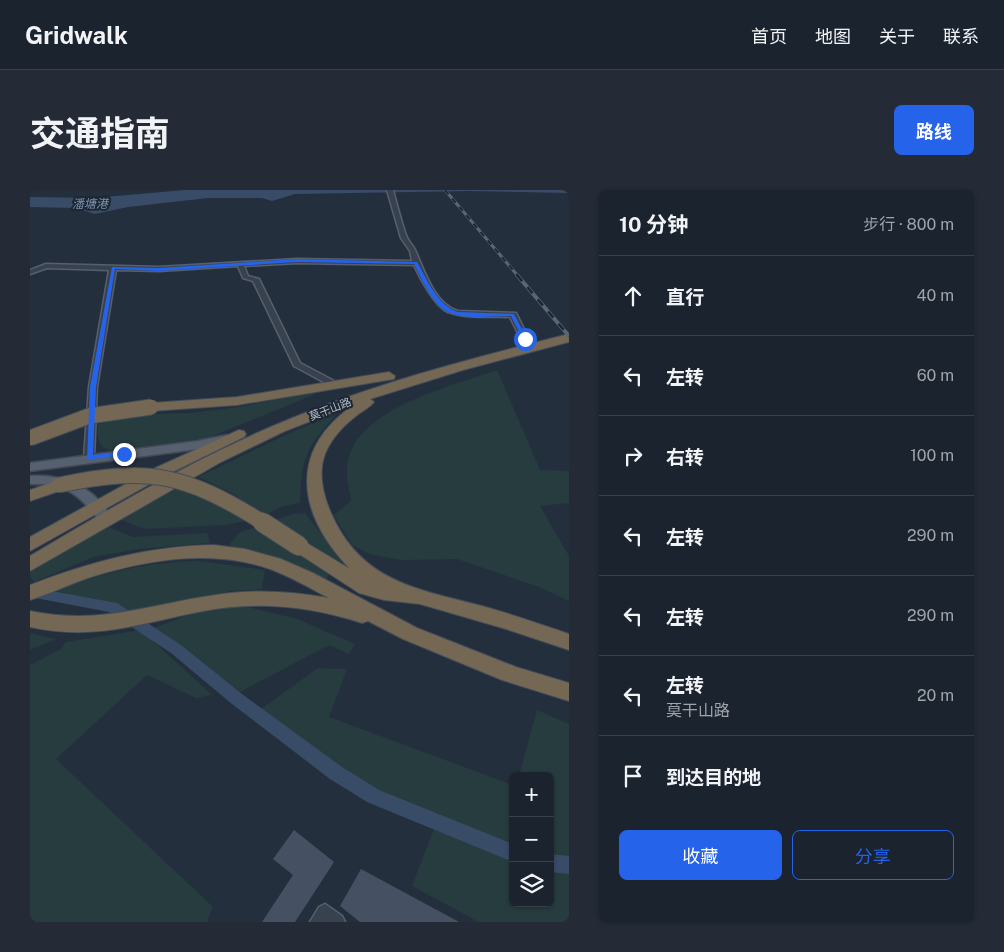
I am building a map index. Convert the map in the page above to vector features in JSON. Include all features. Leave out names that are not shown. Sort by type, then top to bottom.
[{"type":"highway","name":"莫干山路","points":[[30,546],[250,442],[440,360],[569,327]]},
{"type":"highway","name":"莫干山路","points":[[30,564],[100,512],[172,465],[300,408],[388,382],[569,338]]},
{"type":"highway","points":[[30,438],[85,416],[125,409],[237,401],[332,384],[388,382]]},
{"type":"highway","points":[[388,382],[332,429],[318,451],[312,478],[315,496],[332,535],[356,565],[382,583],[420,597],[507,621],[569,642]]},
{"type":"highway","points":[[30,496],[59,485],[92,476],[139,474],[170,477],[213,492],[365,588],[384,593],[420,597]]},
{"type":"highway","points":[[30,593],[68,577],[143,557],[196,552],[232,554],[275,564],[396,628]]},
{"type":"highway","points":[[30,619],[80,625],[122,622],[223,601],[278,598],[312,603],[357,614],[495,668],[569,692]]},
{"type":"main road","name":"莫干山路","points":[[30,467],[198,445],[227,439]]},
{"type":"main road","points":[[30,480],[49,478],[62,480],[85,494],[100,512]]},
{"type":"street","points":[[391,192],[404,238],[413,251],[428,287],[448,310],[458,313],[513,315],[525,339]]},
{"type":"street","points":[[30,272],[46,266],[159,269],[297,261],[416,262]]},
{"type":"street","points":[[240,264],[245,277],[256,279],[297,364],[332,384]]},
{"type":"street","points":[[89,458],[93,387],[113,268]]},
{"type":"street","points":[[319,922],[325,913],[336,922]]},
{"type":"green space","points":[[497,370],[540,470],[569,471],[569,503],[540,506],[569,556],[569,601],[539,587],[457,559],[403,560],[372,555],[352,545],[334,515],[351,501],[347,470],[352,449],[364,431],[383,416],[406,404],[430,393]]},
{"type":"green space","points":[[312,393],[313,395],[208,438],[113,451],[101,445],[98,438],[98,423],[146,414],[190,413],[239,407]]},
{"type":"green space","points":[[336,415],[318,436],[307,454],[302,475],[300,503],[283,506],[265,515],[230,492],[198,477],[298,429]]},
{"type":"green space","points":[[181,487],[232,512],[245,521],[225,525],[144,529],[119,519]]},
{"type":"green space","points":[[305,513],[342,561],[339,564],[275,520],[293,514]]},
{"type":"green space","points":[[106,526],[133,537],[207,533],[210,543],[139,549],[93,557],[34,582],[30,577],[30,571]]},
{"type":"green space","points":[[257,527],[329,573],[327,580],[300,566],[229,545],[240,532]]},
{"type":"green space","points":[[199,561],[265,570],[262,589],[231,591],[135,612],[55,591],[91,578],[126,569],[161,563]]},
{"type":"green space","points":[[235,604],[297,619],[355,644],[349,654],[329,645],[240,692],[154,628],[198,611]]},
{"type":"green space","points":[[141,630],[212,695],[196,698],[147,675],[56,759],[213,907],[207,922],[30,922],[30,665],[61,649],[66,642]]},
{"type":"green space","points":[[30,633],[56,639],[30,650]]},
{"type":"green space","points":[[318,668],[347,669],[329,717],[509,784],[509,907],[554,907],[554,772],[520,772],[537,710],[569,724],[569,922],[479,922],[412,886],[440,814],[388,797],[312,749],[261,709]]},
{"type":"water","name":"潘塘港","points":[[185,190],[569,190],[569,193],[469,191],[295,194],[272,201],[262,198],[208,198],[128,207],[95,214],[75,208],[30,207],[30,197],[94,198]]},
{"type":"building","points":[[294,830],[334,862],[295,922],[262,922],[293,875],[273,859]]},
{"type":"building","points":[[361,869],[459,922],[360,922],[340,906]]},
{"type":"waterway","points":[[30,592],[112,607],[176,649],[237,699],[336,773],[373,796],[509,851]]},
{"type":"waterway","points":[[554,863],[569,865]]},
{"type":"railway","points":[[445,190],[518,276]]},
{"type":"railway","points":[[517,275],[569,336]]},
{"type":"route","points":[[124,454],[89,458],[93,387],[113,268],[159,269],[297,261],[343,263],[416,262],[428,287],[448,310],[458,313],[513,315],[525,339]]}]
